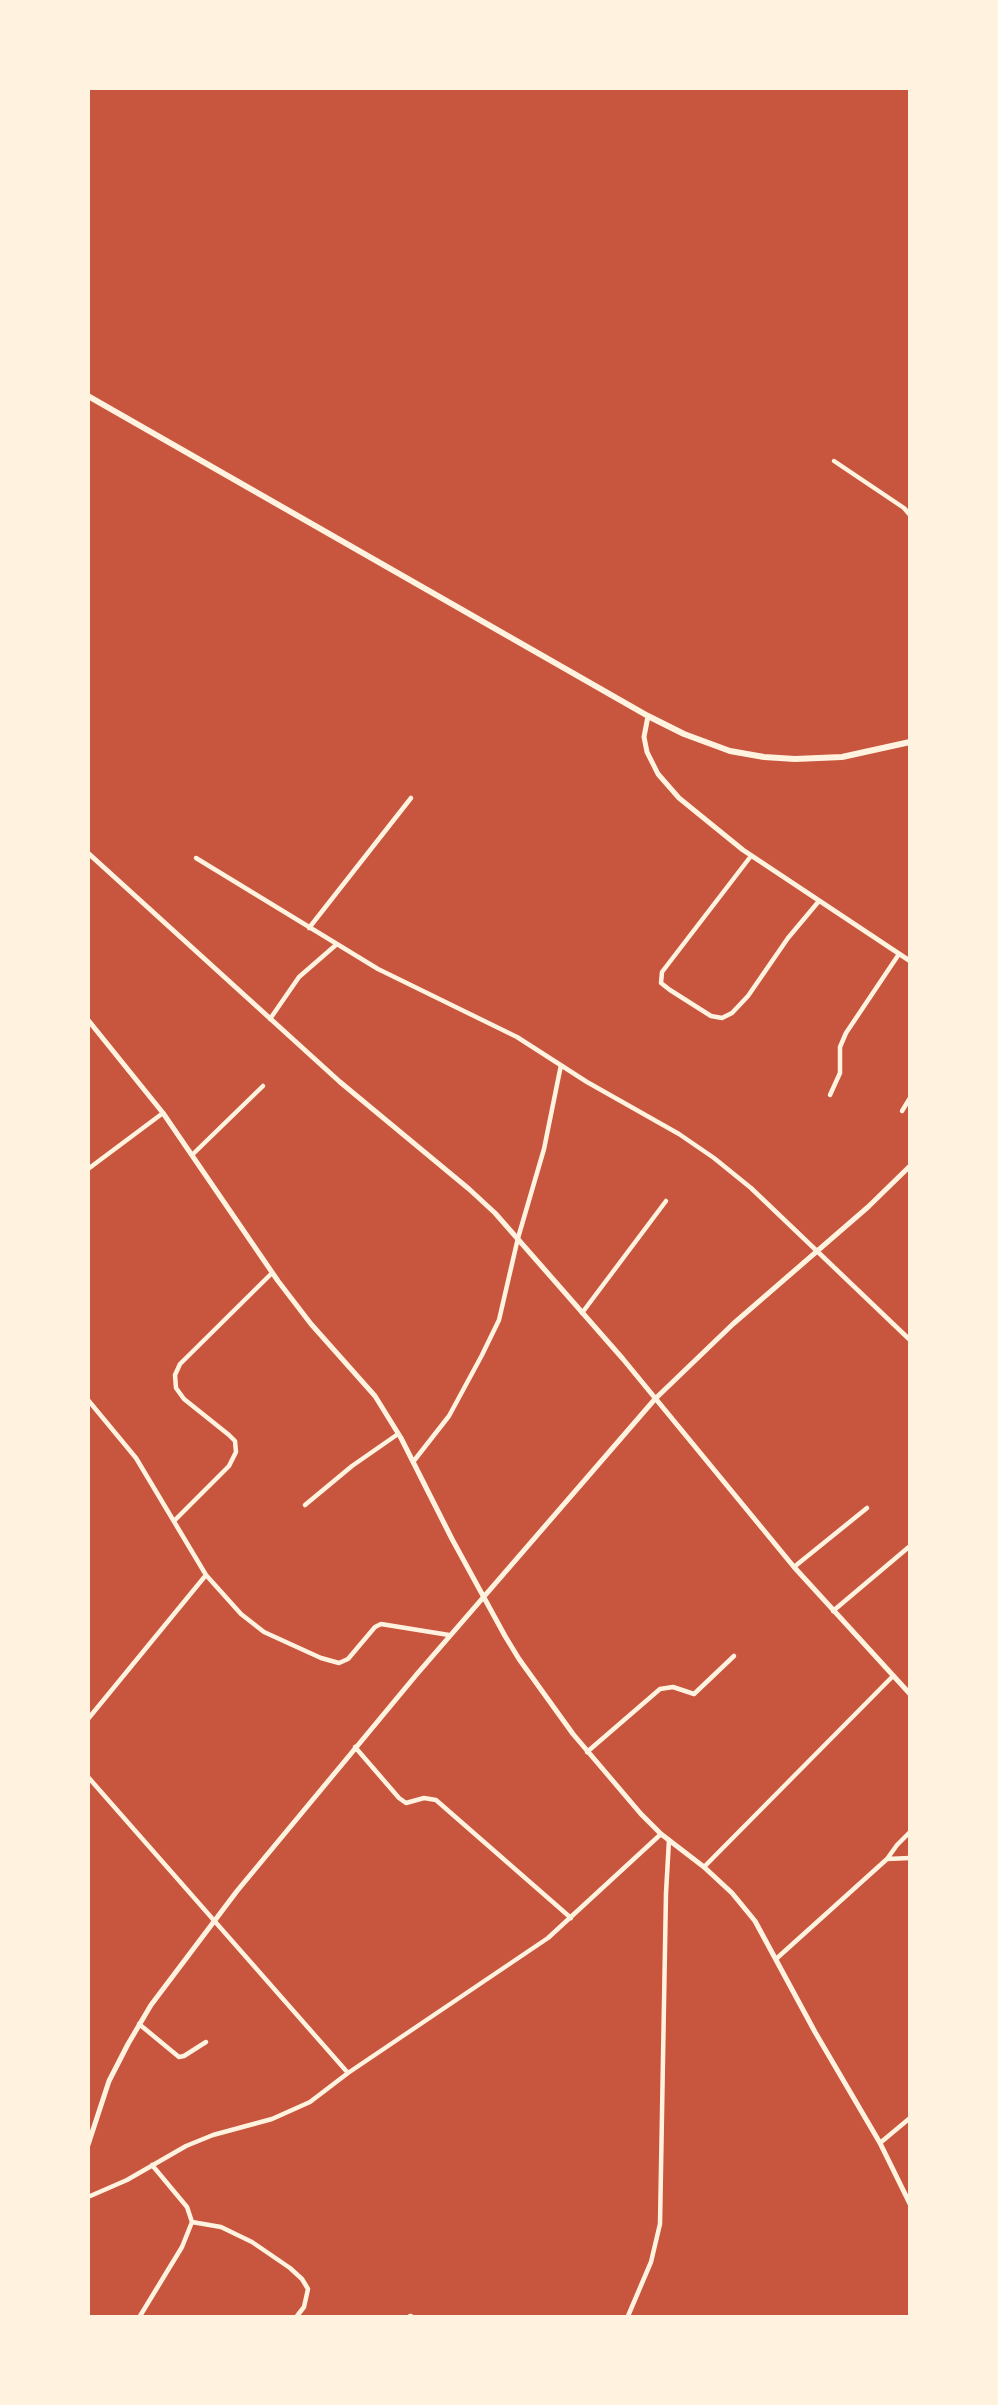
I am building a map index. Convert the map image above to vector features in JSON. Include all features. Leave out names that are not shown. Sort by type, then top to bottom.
[{"type":"main road","points":[[88,396],[648,716],[715,747],[764,757],[819,759],[842,757],[909,742]]},
{"type":"street","points":[[834,461],[907,507],[909,515]]},
{"type":"street","points":[[648,716],[644,742],[658,774],[679,798],[751,856],[909,961]]},
{"type":"street","points":[[309,928],[411,798]]},
{"type":"street","points":[[88,853],[340,1082],[469,1189],[518,1238],[794,1567],[909,1694]]},
{"type":"street","points":[[751,856],[669,962],[661,975],[662,985],[711,1016],[726,1017],[737,1009],[788,938],[819,901]]},
{"type":"street","points":[[196,858],[309,928],[407,984],[517,1037],[637,1108],[714,1158],[777,1212],[909,1340]]},
{"type":"street","points":[[270,1019],[299,977],[337,944]]},
{"type":"street","points":[[830,1095],[840,1073],[840,1047],[846,1033],[899,954]]},
{"type":"street","points":[[88,1020],[163,1113],[272,1273],[311,1323],[375,1396],[398,1434],[483,1597],[519,1659],[587,1752],[661,1834],[704,1867],[755,1921],[815,2032],[880,2143],[909,2204]]},
{"type":"street","points":[[413,1462],[449,1416],[494,1331],[503,1306],[518,1238],[544,1149],[561,1065]]},
{"type":"street","points":[[192,1155],[263,1086]]},
{"type":"street","points":[[902,1111],[909,1098]]},
{"type":"street","points":[[88,1169],[163,1113]]},
{"type":"street","points":[[88,2145],[110,2081],[139,2024],[175,1971],[355,1747],[449,1635],[655,1399],[733,1324],[868,1207],[909,1166]]},
{"type":"street","points":[[582,1313],[666,1202]]},
{"type":"street","points":[[174,1521],[229,1466],[236,1452],[235,1442],[229,1435],[184,1399],[176,1388],[176,1375],[180,1364],[272,1273]]},
{"type":"street","points":[[88,1400],[136,1458],[206,1575],[241,1614],[264,1632],[329,1661],[339,1663],[348,1659],[375,1627],[381,1624],[449,1635]]},
{"type":"street","points":[[305,1505],[352,1466],[398,1434]]},
{"type":"street","points":[[794,1567],[867,1508]]},
{"type":"street","points":[[833,1611],[909,1546]]},
{"type":"street","points":[[88,1719],[206,1575]]},
{"type":"street","points":[[587,1752],[660,1689],[673,1687],[694,1694],[734,1656]]},
{"type":"street","points":[[704,1867],[893,1676]]},
{"type":"street","points":[[355,1747],[399,1798],[406,1803],[424,1798],[436,1800],[571,1918]]},
{"type":"street","points":[[88,1777],[348,2073]]},
{"type":"street","points":[[776,1959],[887,1859],[909,1832]]},
{"type":"street","points":[[88,2198],[186,2146],[213,2135],[272,2119],[310,2102],[348,2073],[548,1938],[661,1834]]},
{"type":"street","points":[[628,2316],[651,2262],[660,2224],[669,1840]]},
{"type":"street","points":[[887,1859],[909,1858]]},
{"type":"street","points":[[139,2024],[179,2057],[206,2042]]},
{"type":"street","points":[[880,2143],[909,2118]]},
{"type":"street","points":[[140,2316],[182,2247],[192,2222],[187,2207],[152,2165]]},
{"type":"street","points":[[192,2222],[221,2227],[252,2242],[290,2268],[302,2279],[308,2289],[304,2307],[297,2316]]}]
